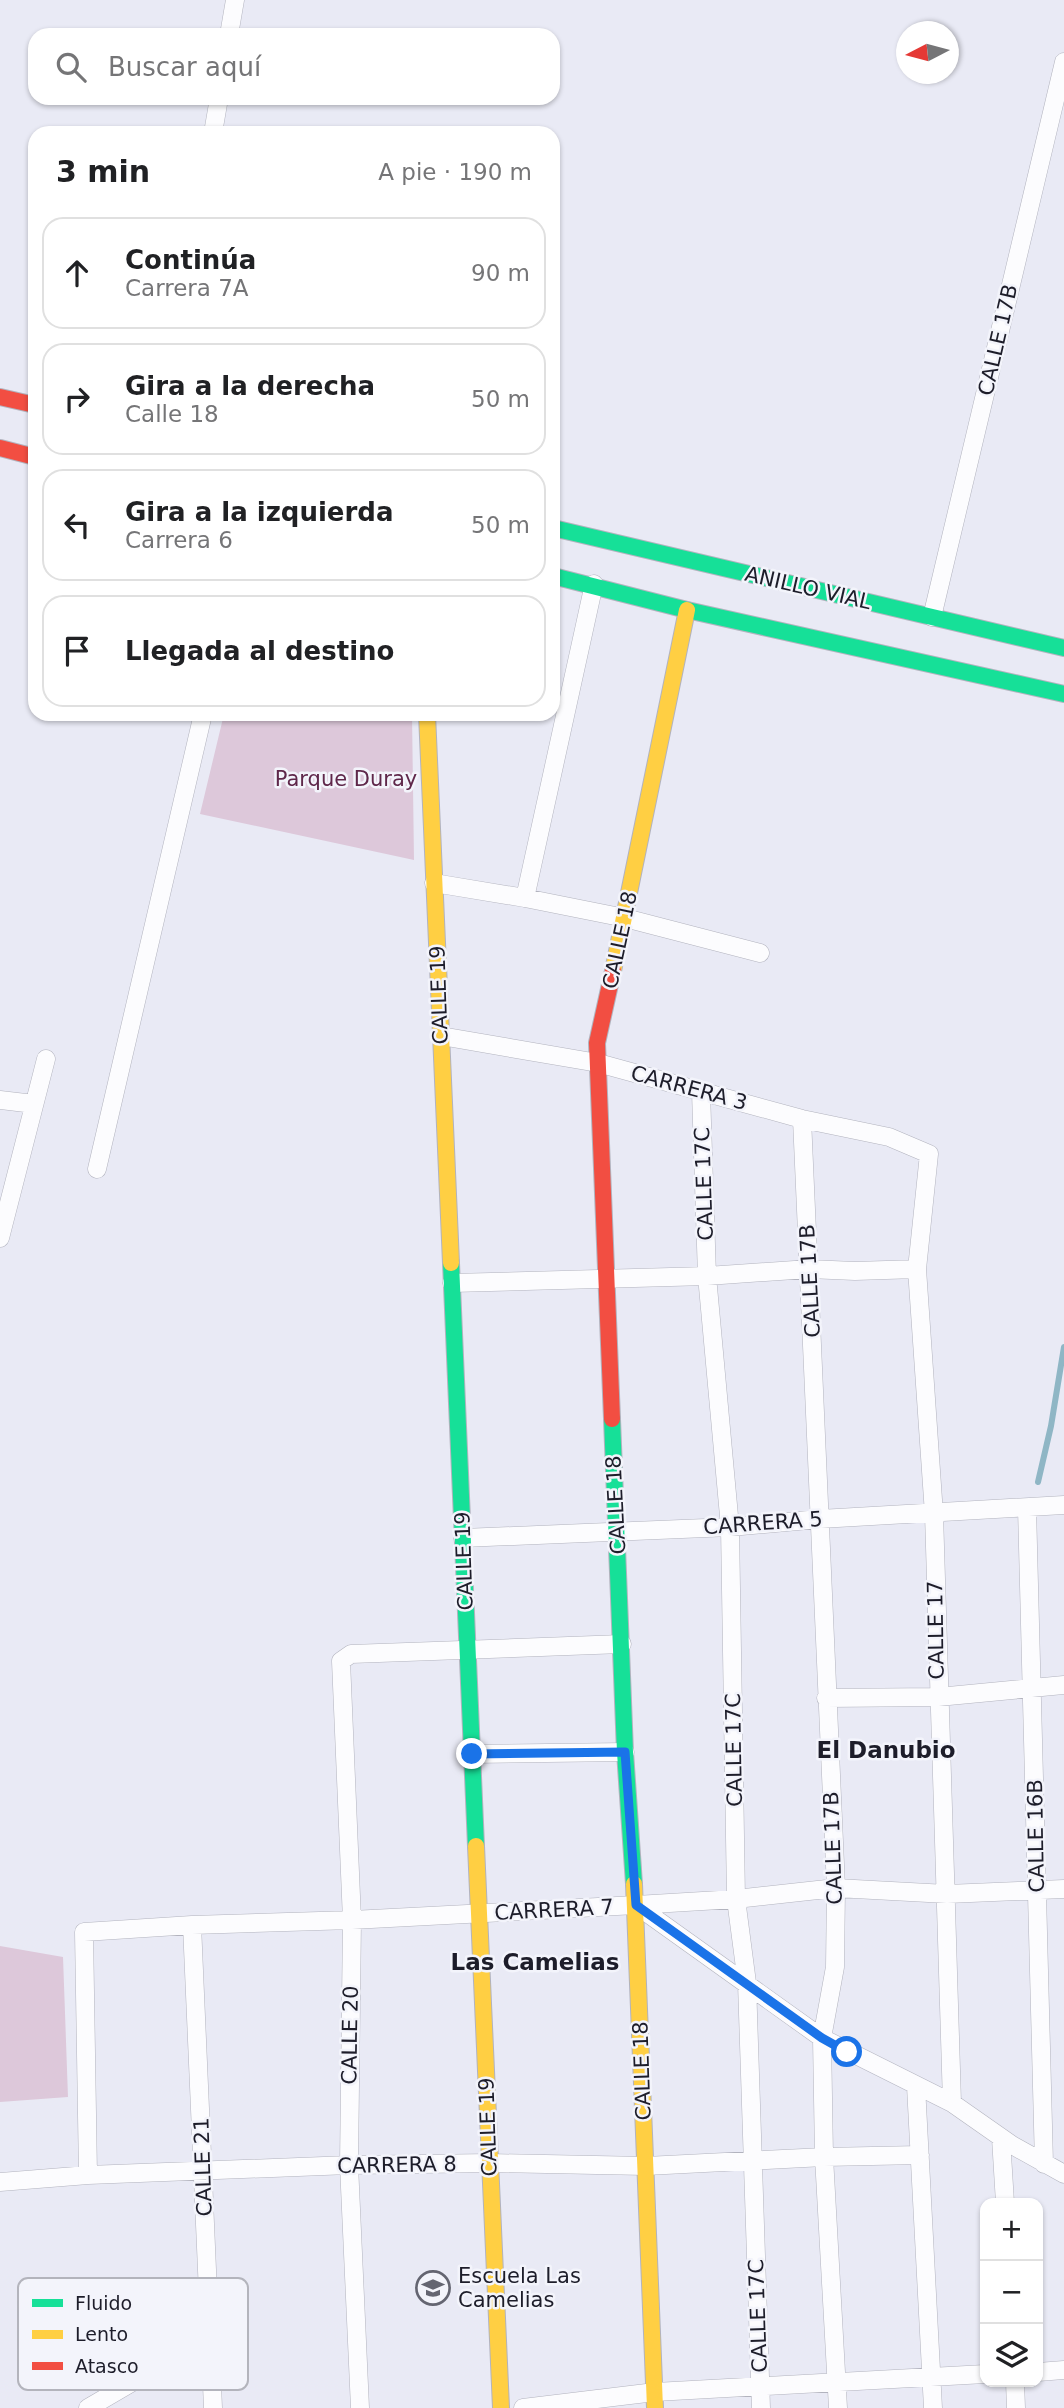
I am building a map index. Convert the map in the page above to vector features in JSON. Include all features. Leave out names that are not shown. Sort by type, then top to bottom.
[{"type":"main road","points":[[0,397],[28,403]]},
{"type":"main road","points":[[0,448],[28,455]]},
{"type":"main road","name":"ANILLO VIAL","points":[[560,530],[1064,648]]},
{"type":"main road","points":[[560,577],[687,610],[1064,694]]},
{"type":"main road","name":"CALLE 18","points":[[655,2400],[636,1905],[625,1752],[597,1043],[687,610]]},
{"type":"main road","name":"CALLE 19","points":[[427,721],[501,2408]]},
{"type":"street","points":[[230,28],[235,0]]},
{"type":"street","name":"CALLE 17B","points":[[932,617],[1064,62]]},
{"type":"street","points":[[214,126],[218,105]]},
{"type":"street","points":[[526,898],[594,584]]},
{"type":"street","points":[[97,1169],[201,721]]},
{"type":"street","points":[[434,883],[625,918],[760,953]]},
{"type":"street","name":"CARRERA 3","points":[[441,1036],[598,1063],[802,1119],[889,1137],[925,1151],[929,1159]]},
{"type":"street","points":[[0,1238],[46,1059]]},
{"type":"street","name":"CALLE 17C","points":[[701,1092],[707,1276],[730,1527],[736,1899],[747,1983],[761,2408]]},
{"type":"street","points":[[0,1100],[34,1104]]},
{"type":"street","name":"CALLE 17B","points":[[802,1119],[836,1888],[835,1968],[822,2038],[824,2157],[838,2408]]},
{"type":"street","name":"CALLE 17","points":[[929,1159],[917,1269],[934,1514],[952,2103]]},
{"type":"street","points":[[452,1283],[606,1280],[809,1269],[917,1269]]},
{"type":"street","name":"CARRERA 5","points":[[463,1538],[730,1527],[1064,1505]]},
{"type":"street","name":"CALLE 16B","points":[[1027,1508],[1044,2164]]},
{"type":"street","points":[[468,1650],[622,1644]]},
{"type":"street","name":"CALLE 20","points":[[360,2408],[349,2165],[352,1920],[341,1661],[351,1654],[468,1650]]},
{"type":"street","points":[[826,1698],[938,1697],[1064,1685]]},
{"type":"street","points":[[472,1754],[625,1752]]},
{"type":"street","name":"CARRERA 7","points":[[88,2175],[85,1932],[636,1905],[736,1899],[836,1888],[947,1894],[1064,1889]]},
{"type":"street","points":[[636,1905],[822,2038],[952,2103],[1001,2138],[1064,2174]]},
{"type":"street","name":"CALLE 21","points":[[192,1925],[207,2278]]},
{"type":"street","points":[[916,2086],[933,2408]]},
{"type":"street","points":[[1001,2138],[1005,2198]]},
{"type":"street","name":"CARRERA 8","points":[[0,2182],[88,2175],[349,2165],[490,2163],[646,2166],[920,2155]]},
{"type":"street","points":[[1043,2372],[1064,2370]]},
{"type":"street","points":[[523,2408],[655,2400],[836,2381],[980,2375]]},
{"type":"street","points":[[1015,2387],[1016,2408]]},
{"type":"street","points":[[88,2408],[118,2390]]},
{"type":"street","name":"CALLE 21","points":[[211,2390],[212,2408]]},
{"type":"green space","name":"Parque Duray","points":[[222,721],[412,721],[414,860],[200,814]]},
{"type":"green space","points":[[0,1946],[63,1957],[68,2097],[0,2102]]},
{"type":"waterway","points":[[1038,1482],[1051,1426],[1064,1347]]},
{"type":"traffic: fast","points":[[560,530],[1064,648]]},
{"type":"traffic: fast","points":[[560,578],[687,610],[1064,694]]},
{"type":"traffic: fast","points":[[451,1263],[476,1846]]},
{"type":"traffic: fast","points":[[612,1419],[625,1752],[634,1884]]},
{"type":"traffic: slow","points":[[613,971],[687,610]]},
{"type":"traffic: slow","points":[[427,721],[451,1263]]},
{"type":"traffic: slow","points":[[476,1846],[501,2408]]},
{"type":"traffic: slow","points":[[634,1884],[655,2408]]},
{"type":"traffic: jam","points":[[0,397],[28,403]]},
{"type":"traffic: jam","points":[[0,448],[28,455]]},
{"type":"traffic: jam","points":[[612,1419],[597,1043],[613,971]]},
{"type":"place","name":"Escuela Las Camelias","points":[[433,2288]]},
{"type":"district","name":"El Danubio","points":[[886,1750]]},
{"type":"district","name":"Las Camelias","points":[[535,1962]]},
{"type":"route","points":[[472,1754],[625,1752],[636,1905],[822,2038],[847,2052]]}]
